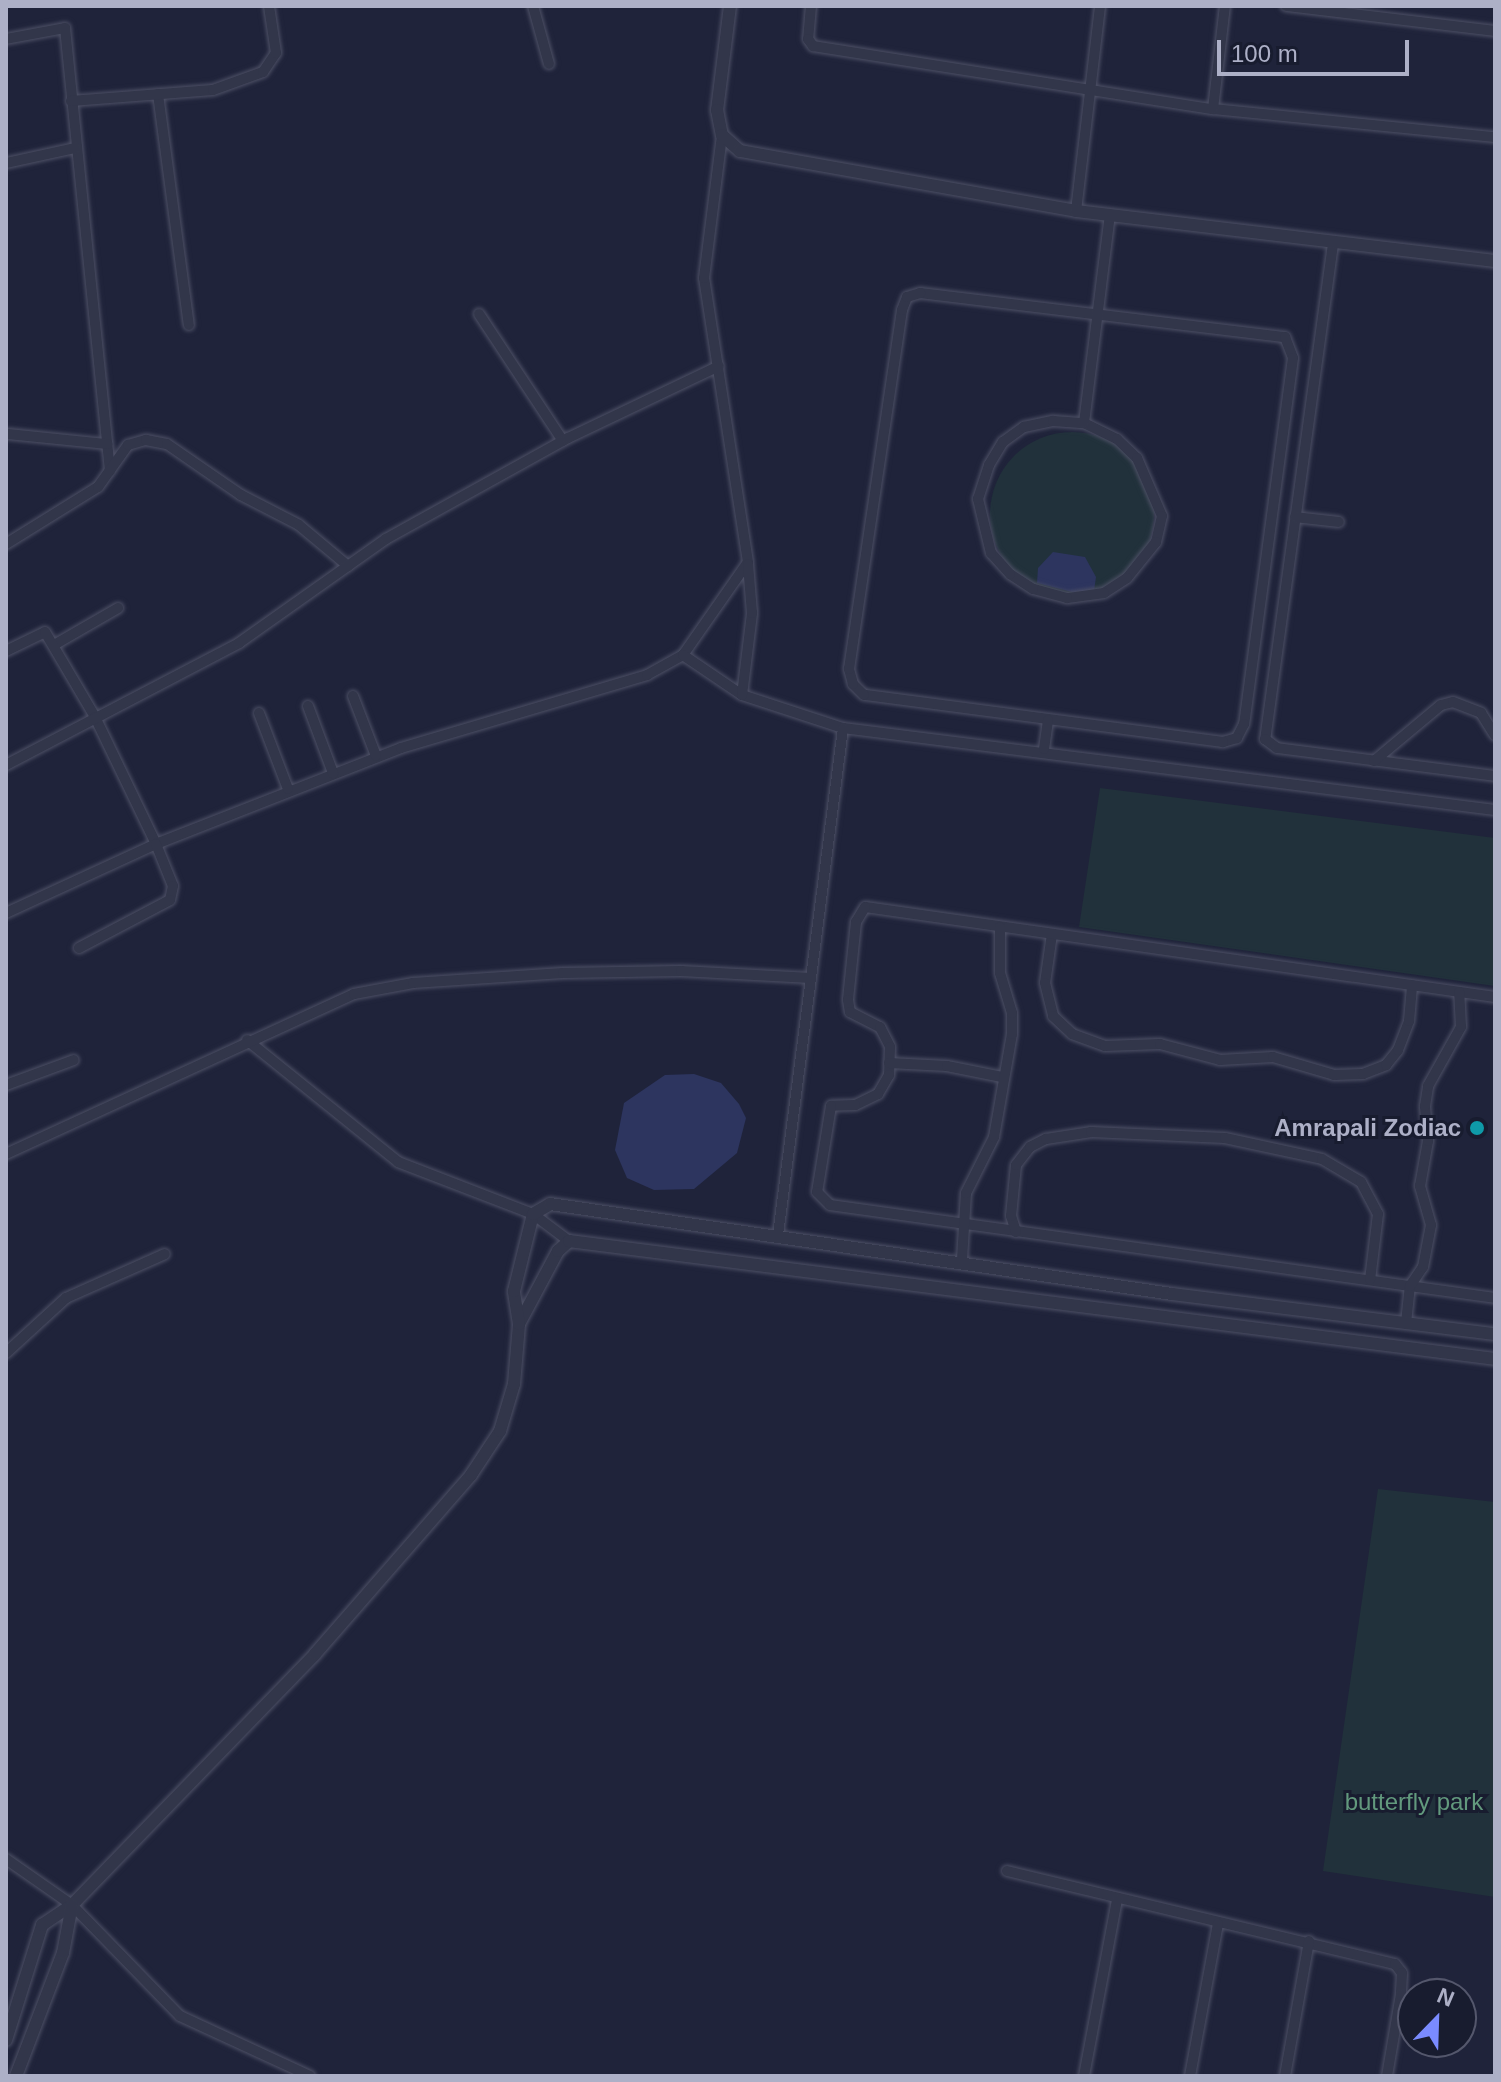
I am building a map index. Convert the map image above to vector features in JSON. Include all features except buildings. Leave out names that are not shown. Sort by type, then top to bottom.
[{"type":"street","points":[[71,101],[213,90],[263,72],[276,53],[269,6]]},
{"type":"street","points":[[533,6],[549,64]]},
{"type":"street","points":[[730,6],[717,110],[722,135],[704,278],[748,562],[752,613],[742,695]]},
{"type":"street","points":[[811,6],[808,39],[813,46],[1091,87],[1213,109],[1495,137]]},
{"type":"street","points":[[1076,211],[1100,6]]},
{"type":"street","points":[[1213,109],[1225,6]]},
{"type":"street","points":[[1286,6],[1495,31]]},
{"type":"street","points":[[6,39],[65,28],[110,471]]},
{"type":"street","points":[[158,94],[189,325]]},
{"type":"street","points":[[722,135],[740,151],[1076,211],[1495,261]]},
{"type":"street","points":[[6,163],[75,148]]},
{"type":"street","points":[[1084,423],[1101,313],[1110,215]]},
{"type":"street","points":[[1333,244],[1265,739],[1277,748],[1495,776]]},
{"type":"street","points":[[920,293],[1101,313],[1285,337],[1293,358],[1244,724],[1237,738],[1223,742],[864,695],[853,684],[849,669],[907,297],[920,293]]},
{"type":"street","points":[[479,314],[563,441]]},
{"type":"street","points":[[6,765],[239,643],[348,566],[563,441],[719,366]]},
{"type":"street","points":[[1053,421],[1084,423],[1117,439],[1137,458],[1162,516],[1156,542],[1127,578],[1104,593],[1067,598],[1033,589],[1010,574],[991,553],[978,499],[989,465],[1003,442],[1024,427],[1053,421]]},
{"type":"street","points":[[8,434],[107,444]]},
{"type":"street","points":[[6,544],[65,511],[98,487],[128,445],[146,440],[167,444],[241,495],[299,525],[348,566]]},
{"type":"street","points":[[1295,517],[1339,522]]},
{"type":"street","points":[[6,913],[156,844],[376,756],[647,675],[683,655],[748,562]]},
{"type":"street","points":[[54,645],[118,608]]},
{"type":"street","points":[[6,651],[43,631],[54,645],[95,717],[173,886],[170,900],[79,948]]},
{"type":"street","points":[[683,655],[742,695],[843,728],[1044,749],[1495,810]]},
{"type":"street","points":[[353,696],[376,756]]},
{"type":"street","points":[[1374,761],[1441,705],[1453,702],[1481,713],[1495,735]]},
{"type":"street","points":[[308,706],[333,773]]},
{"type":"street","points":[[259,713],[288,789]]},
{"type":"street","points":[[1044,749],[1048,720]]},
{"type":"street","points":[[778,1235],[843,728]]},
{"type":"street","points":[[1495,997],[865,907],[858,911],[850,1012],[880,1027],[890,1047],[889,1063],[878,1094],[855,1105],[831,1106],[820,1201],[1016,1232],[1495,1298]]},
{"type":"street","points":[[962,1260],[966,1193],[998,1122],[1012,1013],[1000,973],[1000,927]]},
{"type":"street","points":[[1052,934],[1045,983],[1053,1016],[1072,1034],[1105,1046],[1160,1044],[1220,1060],[1273,1057],[1334,1075],[1363,1074],[1386,1065],[1398,1050],[1409,1021],[1412,985]]},
{"type":"street","points":[[6,1154],[247,1040],[354,994],[413,983],[681,971],[811,978]]},
{"type":"street","points":[[1406,1323],[1410,1286],[1423,1267],[1431,1225],[1420,1186],[1428,1141],[1425,1106],[1428,1086],[1461,1027],[1459,992]]},
{"type":"street","points":[[247,1040],[398,1162],[533,1214],[569,1241],[1495,1359]]},
{"type":"street","points":[[6,1085],[74,1060]]},
{"type":"street","points":[[889,1063],[947,1066],[1002,1077]]},
{"type":"street","points":[[1016,1232],[1011,1216],[1016,1165],[1030,1147],[1046,1139],[1091,1132],[1225,1138],[1322,1159],[1361,1182],[1378,1214],[1370,1280]]},
{"type":"street","points":[[6,2040],[42,1925],[72,1905],[315,1654],[471,1475],[500,1431],[514,1384],[519,1324],[514,1291],[533,1214],[550,1204],[1495,1334]]},
{"type":"street","points":[[519,1324],[558,1251],[569,1241]]},
{"type":"street","points":[[6,1353],[66,1298],[165,1254]]},
{"type":"street","points":[[1305,1334],[1307,1310]]},
{"type":"street","points":[[6,1859],[72,1905],[180,2016],[310,2076]]},
{"type":"street","points":[[1007,1871],[1218,1924],[1374,1955],[1402,1973],[1387,2076]]},
{"type":"street","points":[[1084,2076],[1117,1899]]},
{"type":"street","points":[[16,2076],[63,1953],[72,1905]]},
{"type":"street","points":[[1190,2076],[1218,1924]]},
{"type":"street","points":[[1285,2076],[1309,1941]]},
{"type":"green space","points":[[1072,432],[1104,438],[1130,456],[1148,482],[1154,514],[1148,546],[1130,572],[1104,590],[1072,596],[1040,590],[1014,572],[996,546],[990,514],[996,482],[1014,456],[1040,438]]},
{"type":"green space","points":[[1100,788],[1495,838],[1495,986],[1079,927]]},
{"type":"green space","name":"butterfly park","points":[[1378,1489],[1495,1502],[1495,1897],[1323,1871]]},
{"type":"water","points":[[1053,552],[1085,557],[1096,577],[1094,591],[1072,592],[1037,583],[1038,568]]},
{"type":"water","points":[[694,1074],[721,1083],[739,1104],[746,1118],[737,1153],[694,1189],[654,1190],[627,1178],[615,1150],[624,1103],[665,1075]]},
{"type":"place","name":"Amrapali Zodiac","points":[[1477,1128]]}]
